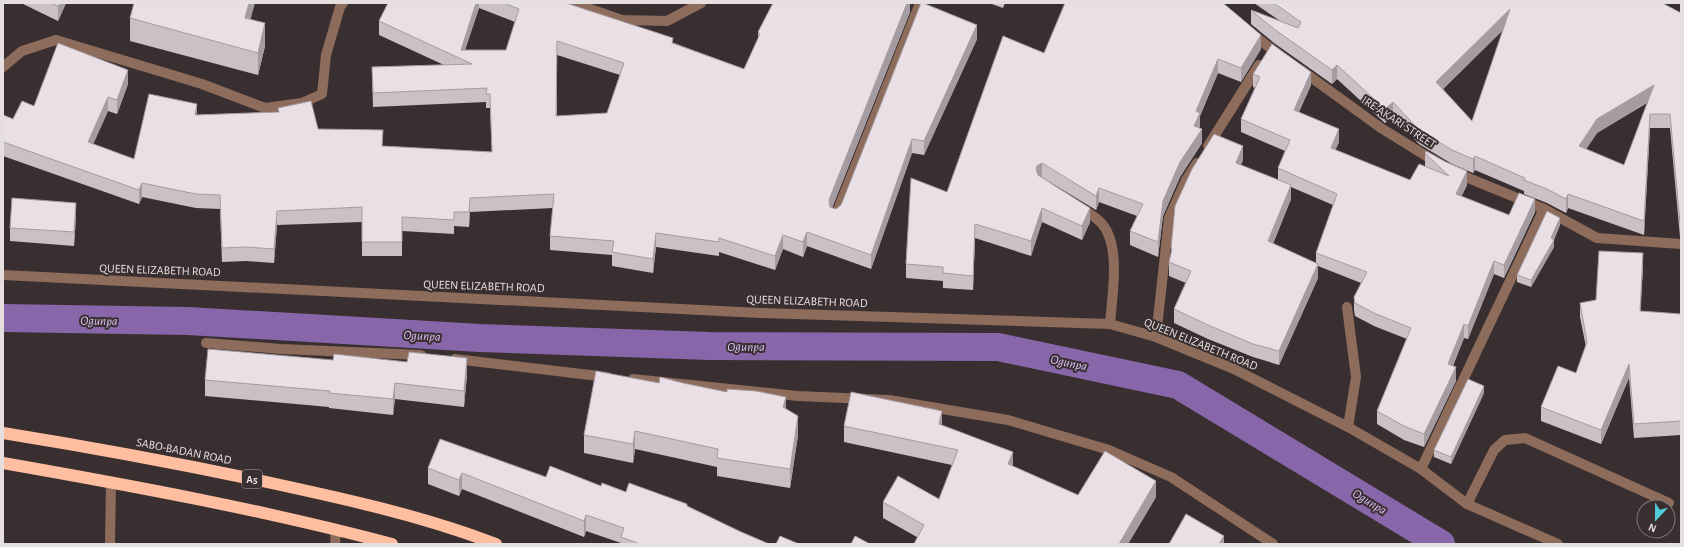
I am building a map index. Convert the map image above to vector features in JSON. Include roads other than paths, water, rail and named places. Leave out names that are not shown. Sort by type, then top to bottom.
[{"type":"highway","name":"SABO-BADAN ROAD","points":[[3,432],[121,453],[340,498],[410,515],[496,544]]},
{"type":"highway","points":[[3,463],[220,503],[336,529],[392,544]]},
{"type":"street","points":[[3,67],[22,51],[56,40],[202,84],[266,108],[302,103],[322,94],[326,55],[340,7],[343,3]]},
{"type":"street","points":[[573,3],[622,20],[667,21],[700,3]]},
{"type":"street","points":[[835,216],[920,3]]},
{"type":"street","name":"IRE-AKARI STREET","points":[[1246,28],[1270,48],[1381,128],[1445,168],[1544,209],[1597,238],[1681,244]]},
{"type":"street","points":[[1156,337],[1169,218],[1186,180],[1270,48]]},
{"type":"street","points":[[1073,204],[1098,219],[1111,238],[1114,266],[1110,324]]},
{"type":"street","points":[[1421,469],[1544,209]]},
{"type":"street","name":"QUEEN ELIZABETH ROAD","points":[[3,275],[760,313],[1110,324],[1156,337],[1234,368],[1348,426],[1421,469],[1467,504],[1558,544]]},
{"type":"street","points":[[1347,307],[1356,377],[1348,426]]},
{"type":"street","points":[[206,343],[281,349],[438,357],[618,378],[798,396],[889,400],[1008,420],[1108,450],[1171,478],[1273,544]]},
{"type":"street","points":[[1467,504],[1494,450],[1505,440],[1525,438],[1660,499]]},
{"type":"street","points":[[110,544],[111,482]]},
{"type":"street","points":[[335,544],[336,529]]},
{"type":"waterway","name":"Ogunpa","points":[[3,318],[188,321],[480,338],[709,346],[998,347],[1178,385],[1441,544]]}]
